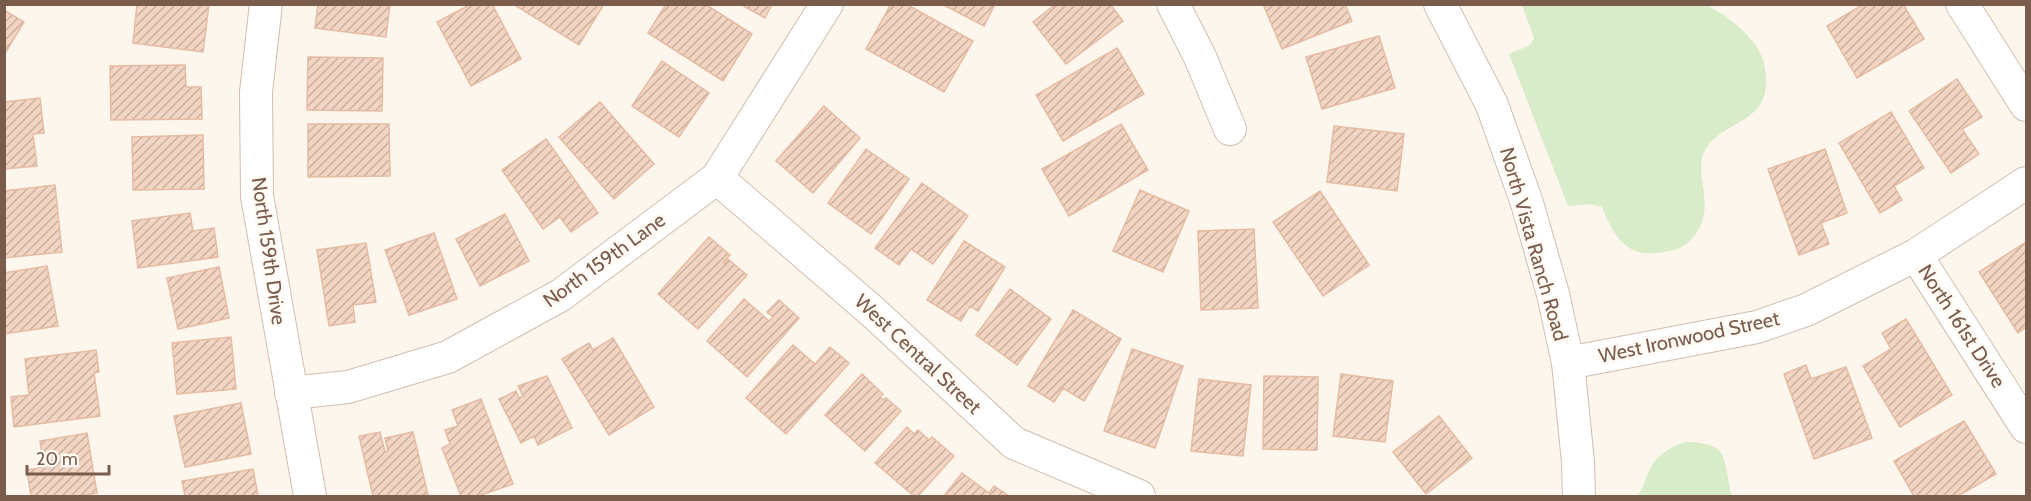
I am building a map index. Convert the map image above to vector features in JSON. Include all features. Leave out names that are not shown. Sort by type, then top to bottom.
[{"type":"street","name":"North 159th Drive","points":[[266,4],[256,92],[258,196],[310,496]]},
{"type":"street","name":"North 159th Lane","points":[[291,393],[348,387],[448,357],[561,295],[717,178],[827,4]]},
{"type":"street","points":[[1173,4],[1200,57],[1230,129]]},
{"type":"street","name":"North Vista Ranch Road","points":[[1440,4],[1491,105],[1527,203],[1553,294],[1569,363],[1579,496]]},
{"type":"street","points":[[1962,4],[2026,105]]},
{"type":"street","name":"West Central Street","points":[[717,178],[873,312],[1014,443],[1139,496]]},
{"type":"street","name":"West Ironwood Street","points":[[1569,363],[1757,327],[1806,310],[1916,255],[2026,183]]},
{"type":"street","name":"North 161st Drive","points":[[1916,255],[2026,427]]},
{"type":"green space","points":[[1688,3],[1704,5],[1733,22],[1756,46],[1765,68],[1764,96],[1754,112],[1714,138],[1703,154],[1701,164],[1704,199],[1702,223],[1687,243],[1676,249],[1660,253],[1637,252],[1618,237],[1610,226],[1602,207],[1589,204],[1568,206],[1509,54],[1530,45],[1534,38],[1522,5]]},
{"type":"green space","points":[[1685,442],[1700,443],[1718,450],[1723,456],[1732,496],[1637,496],[1659,456]]},
{"type":"building","points":[[137,4],[209,4],[203,52],[133,43]]},
{"type":"building","points":[[318,4],[390,4],[386,37],[315,28]]},
{"type":"building","points":[[471,4],[492,4],[521,59],[471,86],[437,22]]},
{"type":"building","points":[[513,4],[604,4],[579,45]]},
{"type":"building","points":[[666,4],[705,4],[752,34],[723,81],[648,33]]},
{"type":"building","points":[[740,4],[772,4],[765,18]]},
{"type":"building","points":[[891,4],[906,4],[973,41],[944,92],[866,49]]},
{"type":"building","points":[[942,4],[995,4],[984,26]]},
{"type":"building","points":[[1056,4],[1110,4],[1123,21],[1066,64],[1033,22]]},
{"type":"building","points":[[1263,4],[1345,4],[1352,21],[1282,49]]},
{"type":"building","points":[[1864,4],[1903,4],[1924,39],[1857,78],[1827,26]]},
{"type":"building","points":[[4,10],[24,22],[4,55]]},
{"type":"building","points":[[1379,36],[1395,88],[1322,109],[1306,57]]},
{"type":"building","points":[[1117,48],[1144,94],[1063,141],[1036,95]]},
{"type":"building","points":[[308,57],[383,58],[382,111],[307,110]]},
{"type":"building","points":[[662,61],[709,93],[679,137],[632,106]]},
{"type":"building","points":[[185,65],[186,87],[201,87],[202,119],[111,120],[110,66]]},
{"type":"building","points":[[1957,79],[1982,117],[1962,129],[1979,154],[1951,173],[1909,111]]},
{"type":"building","points":[[40,98],[44,133],[33,134],[37,166],[4,169],[4,102]]},
{"type":"building","points":[[600,102],[654,164],[614,199],[559,137]]},
{"type":"building","points":[[824,106],[860,138],[813,193],[776,161]]},
{"type":"building","points":[[1891,112],[1924,168],[1894,186],[1902,200],[1880,213],[1839,143]]},
{"type":"building","points":[[308,124],[389,124],[390,176],[308,177]]},
{"type":"building","points":[[1121,124],[1148,170],[1069,216],[1042,169]]},
{"type":"building","points":[[1334,126],[1404,134],[1397,191],[1327,182]]},
{"type":"building","points":[[203,135],[204,189],[133,190],[132,137]]},
{"type":"building","points":[[546,139],[598,213],[571,232],[560,217],[543,229],[502,170]]},
{"type":"building","points":[[866,149],[909,179],[871,234],[828,203]]},
{"type":"building","points":[[1825,149],[1847,213],[1821,223],[1829,244],[1799,255],[1768,169]]},
{"type":"building","points":[[922,183],[968,216],[933,264],[911,249],[899,265],[875,248]]},
{"type":"building","points":[[55,185],[62,252],[4,258],[4,191]]},
{"type":"building","points":[[1140,190],[1189,211],[1163,272],[1113,251]]},
{"type":"building","points":[[1320,191],[1369,265],[1323,296],[1273,222]]},
{"type":"building","points":[[190,213],[193,231],[214,228],[218,257],[138,268],[132,221]]},
{"type":"building","points":[[505,214],[529,261],[480,286],[456,239]]},
{"type":"building","points":[[1254,229],[1258,308],[1201,310],[1198,231]]},
{"type":"building","points":[[434,233],[457,299],[409,315],[385,250]]},
{"type":"building","points":[[709,237],[730,255],[723,262],[724,264],[728,259],[747,275],[698,329],[658,294]]},
{"type":"building","points":[[964,241],[1005,267],[978,311],[970,306],[961,321],[927,300]]},
{"type":"building","points":[[2026,242],[2026,327],[2018,333],[1979,272]]},
{"type":"building","points":[[366,243],[376,302],[353,305],[355,322],[329,326],[317,250]]},
{"type":"building","points":[[47,266],[58,326],[4,334],[4,273]]},
{"type":"building","points":[[219,267],[229,318],[178,329],[167,278]]},
{"type":"building","points":[[1010,289],[1051,319],[1017,365],[976,335]]},
{"type":"building","points":[[744,299],[769,321],[773,317],[767,312],[779,300],[799,318],[747,377],[707,341]]},
{"type":"building","points":[[1073,310],[1121,339],[1084,401],[1063,388],[1054,402],[1028,386]]},
{"type":"building","points":[[1906,319],[1952,395],[1900,427],[1863,366],[1891,349],[1882,333]]},
{"type":"building","points":[[231,337],[236,389],[177,394],[172,343]]},
{"type":"building","points":[[613,338],[654,407],[609,435],[562,359],[589,343],[593,350]]},
{"type":"building","points":[[793,345],[815,364],[830,347],[849,363],[786,434],[746,398]]},
{"type":"building","points":[[1132,349],[1183,366],[1155,448],[1104,431]]},
{"type":"building","points":[[96,350],[99,372],[94,373],[100,416],[14,427],[11,397],[29,395],[25,359]]},
{"type":"building","points":[[1806,365],[1811,379],[1846,367],[1872,438],[1814,459],[1784,374]]},
{"type":"building","points":[[862,374],[883,394],[880,397],[884,400],[886,398],[901,411],[865,451],[825,415]]},
{"type":"building","points":[[1341,374],[1393,381],[1385,442],[1333,436]]},
{"type":"building","points":[[547,376],[572,428],[538,445],[534,436],[521,443],[499,399],[516,391],[519,398],[523,396],[518,386]]},
{"type":"building","points":[[1264,376],[1318,377],[1317,450],[1263,449]]},
{"type":"building","points":[[1199,379],[1251,385],[1243,456],[1191,451]]},
{"type":"building","points":[[481,399],[513,484],[478,496],[461,496],[442,448],[450,444],[445,430],[458,426],[452,410]]},
{"type":"building","points":[[241,403],[251,454],[185,467],[174,416]]},
{"type":"building","points":[[1439,416],[1472,458],[1426,494],[1393,452]]},
{"type":"building","points":[[1964,421],[1996,474],[1958,496],[1914,496],[1894,461]]},
{"type":"building","points":[[907,427],[914,434],[918,430],[929,440],[932,437],[954,456],[918,496],[914,496],[875,463]]},
{"type":"building","points":[[380,432],[385,452],[388,451],[385,438],[413,432],[428,495],[373,496],[359,436]]},
{"type":"building","points":[[87,433],[97,493],[77,496],[31,496],[27,470],[44,467],[40,441]]},
{"type":"building","points":[[253,469],[258,496],[185,496],[182,481]]},
{"type":"building","points":[[962,473],[989,493],[994,486],[1009,496],[944,496]]}]
